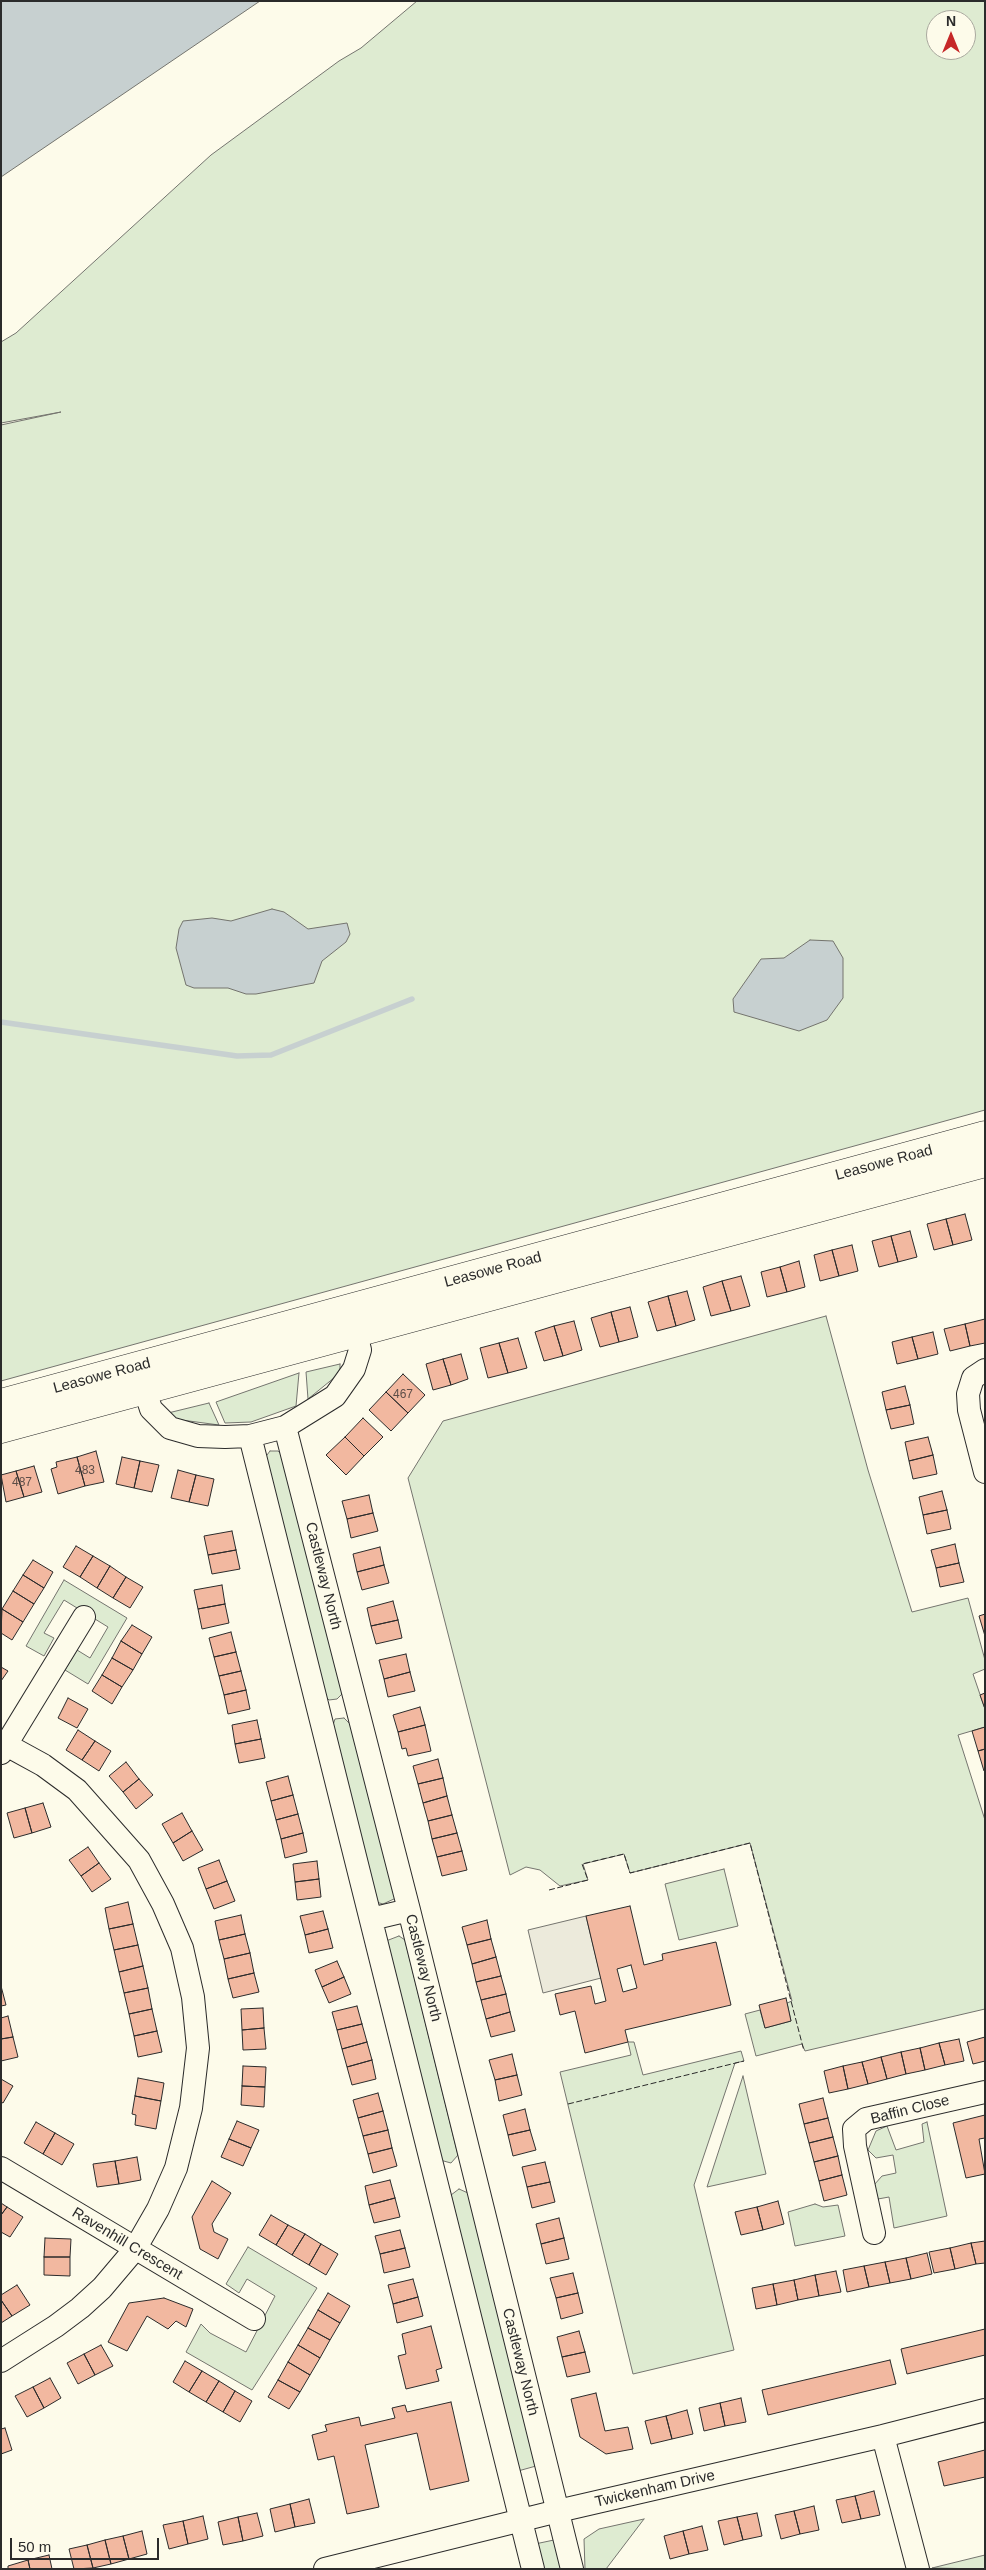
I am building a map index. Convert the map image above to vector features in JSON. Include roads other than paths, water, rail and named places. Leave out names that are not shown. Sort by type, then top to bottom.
[{"type":"main road","name":"Leasowe Road","points":[[353,1321],[985,1135]]},
{"type":"main road","name":"Leasowe Road","points":[[1,1403],[141,1378],[353,1321],[985,1163]]},
{"type":"main road","name":"Leasowe Road","points":[[1,1429],[141,1378]]},
{"type":"street","name":"Leasowe Road","points":[[141,1378],[151,1410],[170,1428],[198,1436],[250,1436],[285,1427],[335,1396],[354,1369],[360,1350],[353,1321]]},
{"type":"street","points":[[985,1370],[973,1378],[968,1394],[969,1410],[985,1472]]},
{"type":"street","name":"Castleway North","points":[[285,1427],[409,1910],[572,2569]]},
{"type":"street","points":[[250,1436],[533,2569]]},
{"type":"street","points":[[1,2361],[56,2326],[80,2308],[102,2288],[135,2249],[158,2209],[176,2168],[191,2108],[198,2048],[193,1997],[182,1948],[164,1904],[143,1867],[123,1840],[76,1790],[44,1765],[3,1746],[84,1617]]},
{"type":"street","points":[[320,1715],[357,1706]]},
{"type":"street","points":[[371,1919],[409,1910]]},
{"type":"street","name":"Baffin Close","points":[[874,2233],[855,2146],[854,2129],[866,2119],[985,2092]]},
{"type":"street","name":"Ravenhill Crescent","points":[[1,2168],[254,2319]]},
{"type":"street","points":[[438,2185],[474,2177]]},
{"type":"street","name":"Twickenham Drive","points":[[325,2569],[558,2511],[883,2436],[985,2410]]},
{"type":"street","points":[[883,2436],[918,2569]]},
{"type":"waterway","points":[[1,1022],[237,1056],[271,1055],[412,999]]}]
